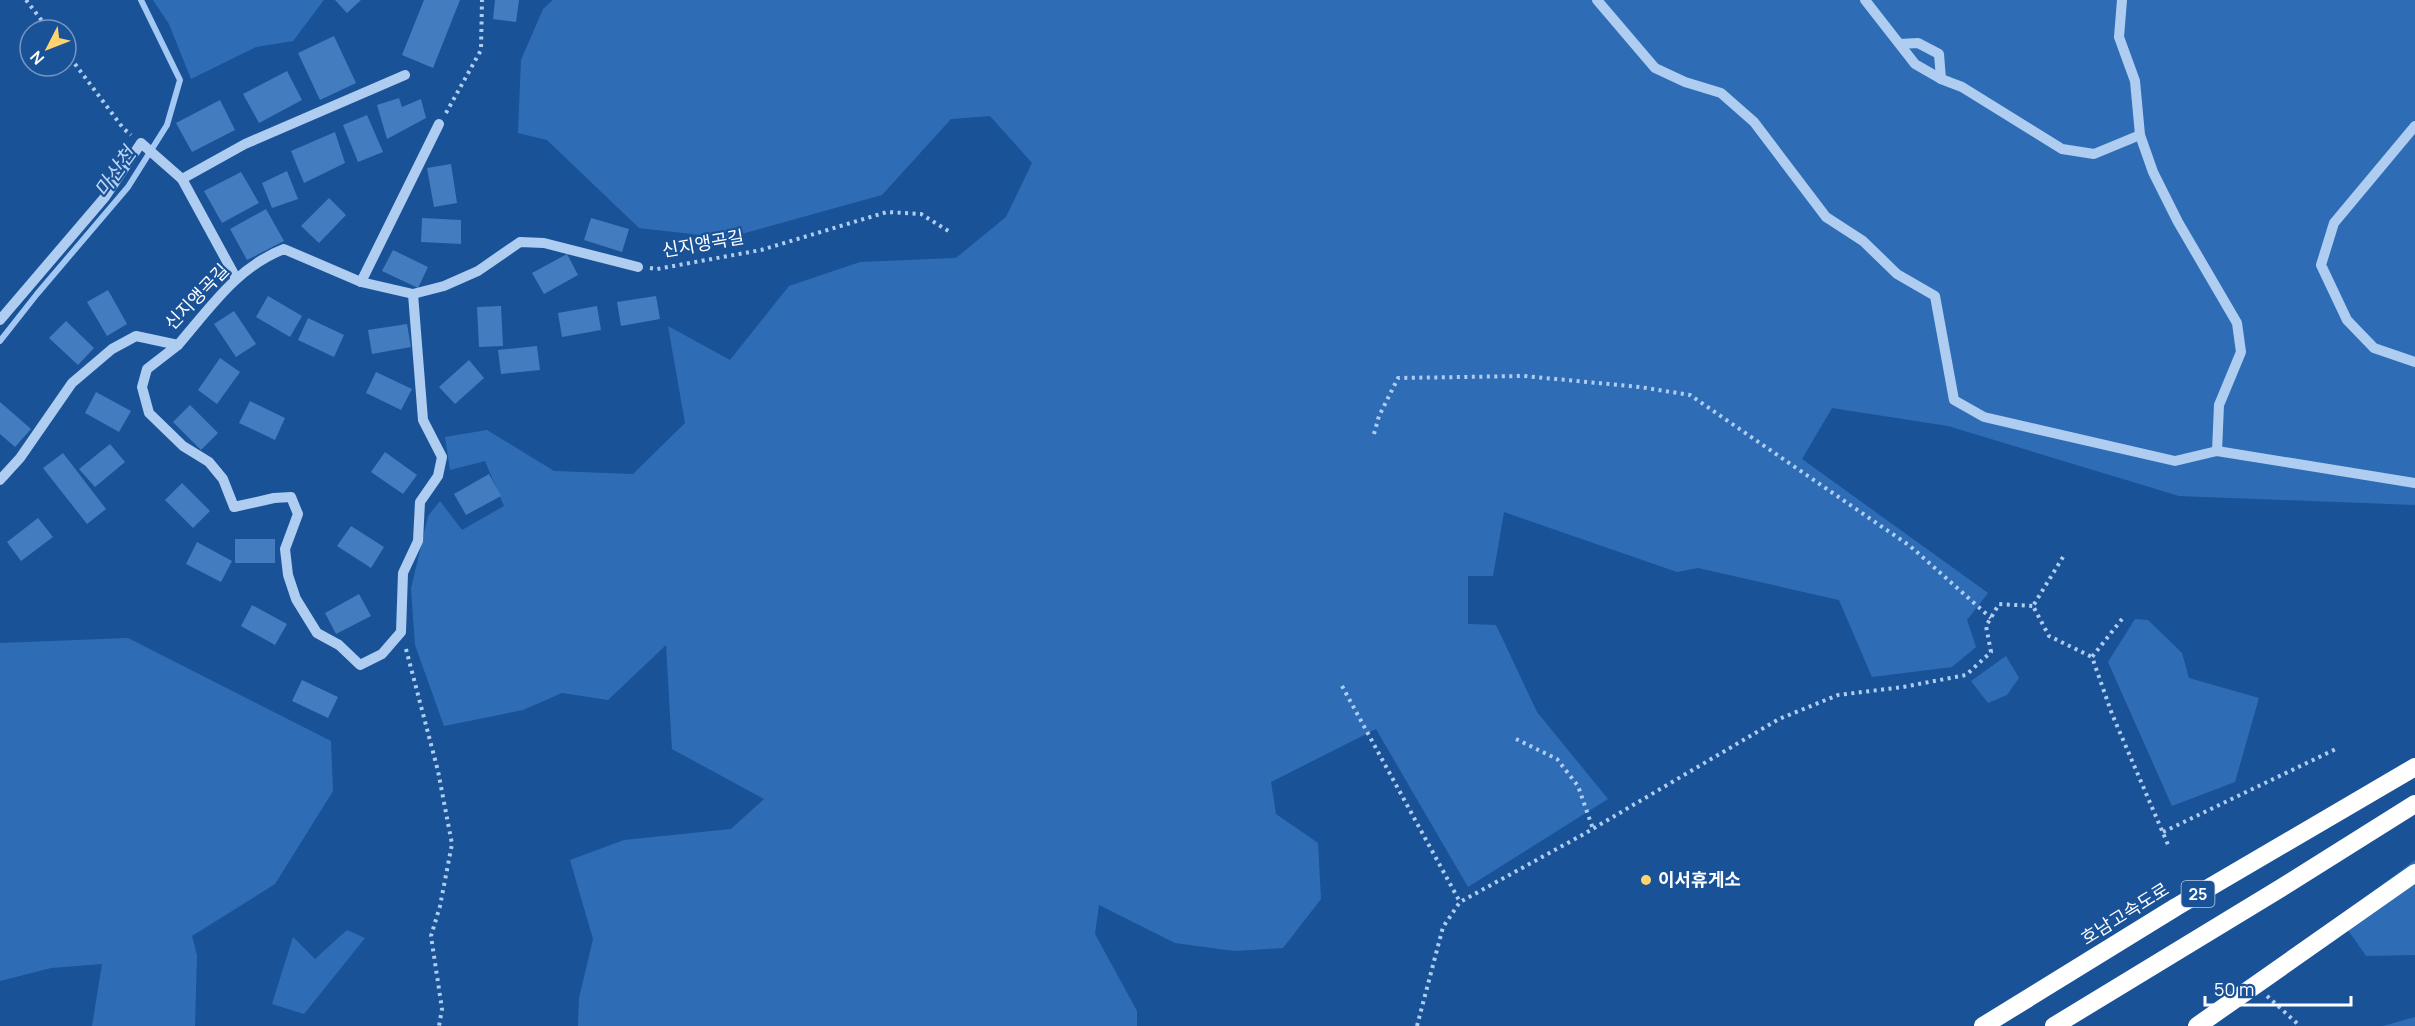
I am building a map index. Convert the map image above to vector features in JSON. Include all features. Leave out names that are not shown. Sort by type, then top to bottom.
[{"type":"highway","name":"호남고속도로","points":[[1983,1026],[2176,907],[2415,767]]},
{"type":"highway","name":"25","points":[[2054,1026],[2415,804]]},
{"type":"highway","points":[[2197,1026],[2415,873]]},
{"type":"street","points":[[1597,0],[1655,68],[1685,82],[1720,93],[1754,122],[1826,217],[1863,241],[1898,274],[1935,296],[1954,400],[1984,417],[2175,461],[2217,451],[2415,483]]},
{"type":"street","points":[[1865,0],[1915,64],[1941,79],[1962,87],[2062,149],[2094,154],[2140,135]]},
{"type":"street","points":[[2122,0],[2119,37],[2135,81],[2140,135],[2153,172],[2178,222],[2237,322],[2241,352],[2219,405],[2217,451]]},
{"type":"street","points":[[1900,44],[1918,42],[1939,54],[1941,79]]},
{"type":"street","points":[[182,179],[245,144],[405,75]]},
{"type":"street","points":[[362,282],[439,124]]},
{"type":"street","points":[[2415,126],[2334,223],[2321,265],[2347,320],[2374,348],[2415,362]]},
{"type":"street","points":[[0,320],[105,197],[141,143],[182,179],[236,278]]},
{"type":"street","name":"신지앵곡길","points":[[0,480],[20,458],[72,383],[112,349],[136,336],[178,345],[236,278],[263,257],[284,249],[362,282],[413,294],[444,286],[478,272],[520,242],[544,243],[638,267]]},
{"type":"street","points":[[178,345],[147,369],[142,387],[149,413],[183,446],[209,462],[223,479],[234,507],[274,498],[291,497],[298,514],[285,549],[288,575],[296,599],[317,633],[339,645],[360,666],[382,654],[401,631],[403,573],[418,541],[420,502],[438,476],[442,457],[423,420],[413,294]]},
{"type":"path","points":[[26,0],[40,18]]},
{"type":"path","points":[[439,124],[480,50],[482,0]]},
{"type":"path","points":[[78,68],[123,128],[141,143]]},
{"type":"path","name":"신지앵곡길","points":[[638,267],[657,269],[761,250],[888,212],[921,214],[950,232]]},
{"type":"path","points":[[1374,434],[1379,416],[1398,378],[1524,376],[1640,387],[1690,395],[1910,546],[1991,618]]},
{"type":"path","points":[[2033,606],[2063,557]]},
{"type":"path","points":[[1417,1026],[1443,927],[1460,902],[1593,829],[1779,719],[1838,695],[1903,687],[1966,675],[1991,652],[1986,626],[1999,604],[2033,606]]},
{"type":"path","points":[[2033,606],[2049,636],[2092,657],[2112,714],[2169,847]]},
{"type":"path","points":[[2092,657],[2122,619]]},
{"type":"path","points":[[401,631],[438,771],[452,844],[440,906],[431,936],[442,1009],[439,1026]]},
{"type":"path","points":[[1342,686],[1460,902]]},
{"type":"path","points":[[1516,739],[1557,759],[1578,786],[1593,829]]},
{"type":"path","points":[[2163,832],[2338,748]]},
{"type":"path","points":[[2261,991],[2300,1026]]},
{"type":"shaded area","points":[[153,0],[324,0],[293,41],[256,47],[191,79],[169,24]]},
{"type":"shaded area","points":[[553,0],[2415,0],[2415,505],[2179,496],[1948,426],[1832,408],[1802,459],[1988,593],[1967,620],[1976,647],[1952,667],[1872,677],[1839,600],[1698,568],[1677,572],[1504,512],[1493,576],[1468,576],[1468,624],[1496,625],[1537,712],[1608,799],[1468,887],[1376,729],[1271,782],[1276,814],[1318,843],[1321,899],[1283,948],[1234,951],[1175,943],[1099,905],[1095,934],[1137,1011],[1137,1026],[578,1026],[579,998],[593,939],[570,860],[624,840],[731,829],[764,799],[672,749],[666,645],[608,700],[562,693],[523,710],[444,726],[415,645],[411,589],[428,516],[440,501],[462,530],[504,506],[485,461],[450,470],[445,437],[487,430],[554,471],[633,474],[685,423],[668,326],[730,360],[789,286],[860,262],[956,258],[1006,217],[1032,163],[990,116],[951,119],[882,195],[727,238],[639,228],[547,140],[518,133],[521,60],[543,9]]},
{"type":"shaded area","points":[[2135,619],[2148,620],[2182,653],[2189,678],[2259,698],[2235,782],[2172,806],[2108,662]]},
{"type":"shaded area","points":[[128,638],[331,741],[333,791],[275,884],[192,936],[197,955],[195,1026],[92,1026],[102,964],[51,968],[0,981],[0,643]]},
{"type":"shaded area","points":[[2006,656],[2019,678],[2007,695],[1988,703],[1971,681]]},
{"type":"shaded area","points":[[2415,860],[2415,955],[2366,956],[2339,917]]},
{"type":"shaded area","points":[[347,930],[365,938],[304,1014],[272,1004],[293,937],[315,959]]},
{"type":"shaded area","points":[[2415,1017],[2415,1026],[2383,1026]]},
{"type":"building","points":[[335,0],[361,0],[347,13]]},
{"type":"building","points":[[424,0],[460,0],[433,68],[402,55]]},
{"type":"building","points":[[495,0],[519,0],[516,22],[493,19]]},
{"type":"building","points":[[334,36],[356,83],[320,100],[298,53]]},
{"type":"building","points":[[287,71],[302,100],[259,123],[243,94]]},
{"type":"building","points":[[399,98],[402,107],[421,99],[426,118],[387,139],[377,105]]},
{"type":"building","points":[[220,100],[235,130],[192,152],[176,123]]},
{"type":"building","points":[[367,115],[383,152],[358,162],[343,125]]},
{"type":"building","points":[[335,132],[345,163],[304,183],[291,151]]},
{"type":"building","points":[[451,164],[457,203],[434,207],[427,168]]},
{"type":"building","points":[[287,171],[298,199],[272,208],[262,183]]},
{"type":"building","points":[[241,172],[259,203],[222,223],[204,191]]},
{"type":"building","points":[[329,198],[346,215],[319,243],[301,226]]},
{"type":"building","points":[[266,209],[284,241],[247,260],[230,229]]},
{"type":"building","points":[[422,218],[461,220],[461,244],[421,242]]},
{"type":"building","points":[[591,218],[629,229],[622,252],[584,240]]},
{"type":"building","points":[[393,250],[428,267],[418,288],[382,271]]},
{"type":"building","points":[[567,254],[578,275],[544,294],[532,273]]},
{"type":"building","points":[[108,290],[127,324],[107,336],[87,302]]},
{"type":"building","points":[[268,296],[302,316],[290,337],[256,317]]},
{"type":"building","points":[[656,296],[660,319],[621,326],[617,302]]},
{"type":"building","points":[[501,306],[503,346],[479,347],[477,307]]},
{"type":"building","points":[[597,306],[601,330],[562,337],[558,313]]},
{"type":"building","points":[[234,311],[256,344],[236,357],[214,324]]},
{"type":"building","points":[[308,318],[344,335],[334,357],[298,340]]},
{"type":"building","points":[[66,321],[94,348],[78,365],[49,338]]},
{"type":"building","points":[[407,324],[411,347],[372,354],[368,330]]},
{"type":"building","points":[[537,346],[540,370],[501,374],[498,350]]},
{"type":"building","points":[[220,358],[240,372],[217,404],[198,390]]},
{"type":"building","points":[[469,360],[484,378],[455,404],[439,387]]},
{"type":"building","points":[[376,372],[412,389],[401,410],[366,393]]},
{"type":"building","points":[[96,392],[131,411],[119,432],[85,413]]},
{"type":"building","points":[[250,401],[285,418],[275,440],[239,423]]},
{"type":"building","points":[[0,402],[31,429],[15,447],[0,434]]},
{"type":"building","points":[[190,405],[218,433],[201,450],[173,422]]},
{"type":"building","points":[[110,444],[125,462],[95,487],[79,469]]},
{"type":"building","points":[[385,452],[417,475],[403,494],[371,472]]},
{"type":"building","points":[[63,453],[106,509],[87,524],[43,468]]},
{"type":"building","points":[[489,474],[501,496],[466,515],[454,494]]},
{"type":"building","points":[[182,483],[210,511],[193,528],[165,500]]},
{"type":"building","points":[[38,518],[53,537],[21,561],[7,542]]},
{"type":"building","points":[[351,526],[384,547],[371,568],[337,546]]},
{"type":"building","points":[[235,539],[275,539],[275,563],[235,563]]},
{"type":"building","points":[[197,542],[232,561],[221,582],[186,564]]},
{"type":"building","points":[[359,594],[371,616],[336,634],[325,613]]},
{"type":"building","points":[[252,605],[287,624],[275,645],[241,626]]},
{"type":"building","points":[[302,680],[338,697],[328,718],[292,701]]},
{"type":"waterway","name":"마산천","points":[[0,341],[128,187],[167,125],[180,80],[141,0]]},
{"type":"place","name":"이서휴게소","points":[[1646,880]]}]
